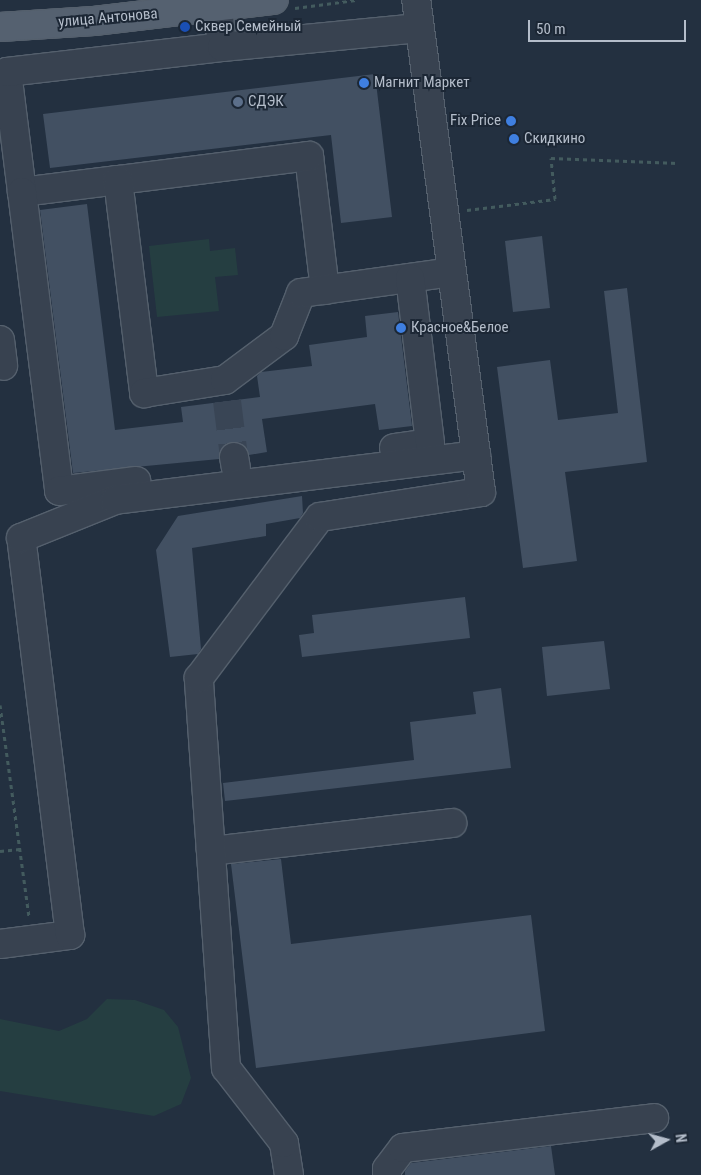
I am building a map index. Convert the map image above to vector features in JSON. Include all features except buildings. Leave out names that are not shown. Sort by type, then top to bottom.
[{"type":"main road","name":"улица Антонова","points":[[0,27],[94,21],[179,6],[218,7],[274,0]]},
{"type":"lane","points":[[289,1175],[284,1143],[226,1068],[199,678],[320,517],[481,492],[416,0]]},
{"type":"lane","points":[[218,7],[222,47]]},
{"type":"lane","points":[[410,278],[430,443],[235,462],[59,491],[7,72],[222,47],[419,28]]},
{"type":"lane","points":[[22,192],[309,156],[325,290]]},
{"type":"lane","points":[[118,180],[144,393],[226,390],[284,336],[301,293],[452,272]]},
{"type":"lane","points":[[0,340],[3,366]]},
{"type":"lane","points":[[0,944],[70,935],[11,543],[115,500],[476,455]]},
{"type":"lane","points":[[211,851],[452,822]]},
{"type":"lane","points":[[387,1175],[387,1169],[403,1148],[654,1118]]},
{"type":"path","points":[[444,213],[555,199],[551,158],[678,163]]},
{"type":"path","points":[[0,705],[31,927]]},
{"type":"path","points":[[0,852],[20,849]]},
{"type":"green space","points":[[209,239],[210,251],[235,248],[238,275],[215,277],[219,311],[157,317],[149,246]]},
{"type":"green space","points":[[107,999],[135,1000],[164,1010],[178,1027],[191,1078],[181,1104],[154,1116],[0,1091],[0,1019],[59,1031],[87,1019]]},
{"type":"tunnel","points":[[227,401],[234,457]]},
{"type":"place","name":"Сквер Семейный","points":[[185,27]]},
{"type":"place","name":"Магнит Маркет","points":[[364,83]]},
{"type":"place","name":"СДЭК","points":[[238,102]]},
{"type":"place","name":"Fix Price","points":[[511,121]]},
{"type":"place","name":"Скидкино","points":[[514,139]]},
{"type":"place","name":"Красное&Белое","points":[[401,328]]}]
